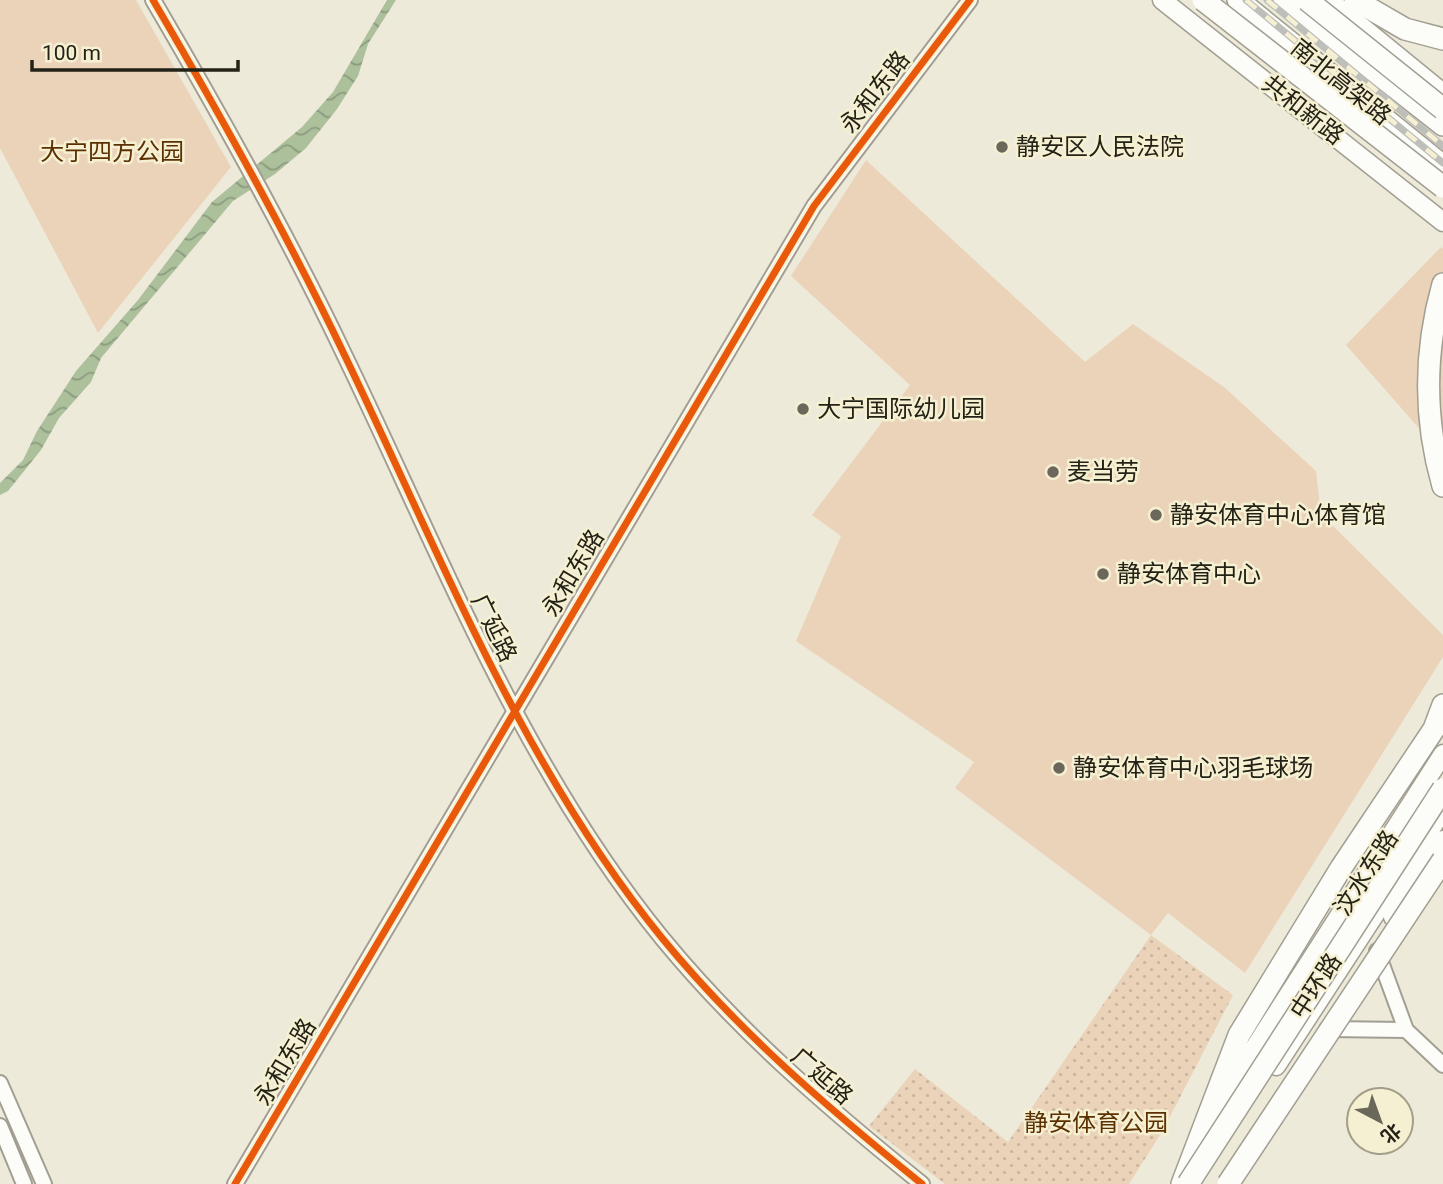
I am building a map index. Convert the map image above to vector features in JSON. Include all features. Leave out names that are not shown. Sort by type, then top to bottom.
[{"type":"highway","points":[[1203,0],[1442,190]]},
{"type":"highway","name":"南北高架路","points":[[1238,0],[1443,166]]},
{"type":"highway","points":[[1296,2],[1443,109]]},
{"type":"highway","name":"南北高架路","points":[[1296,2],[1443,124]]},
{"type":"highway","points":[[1353,9],[1405,29],[1443,39]]},
{"type":"highway","points":[[1443,285],[1432,328],[1428,367],[1429,414],[1443,486]]},
{"type":"highway","points":[[1193,1184],[1239,1035],[1341,869],[1438,722],[1443,705]]},
{"type":"highway","name":"中环路","points":[[1193,1184],[1443,789]]},
{"type":"highway","name":"中环路","points":[[1228,1184],[1443,860]]},
{"type":"highway","points":[[1228,1184],[1260,1142],[1443,871]]},
{"type":"main road","name":"共和新路","points":[[1162,0],[1440,219]]},
{"type":"main road","name":"共和新路","points":[[1211,0],[1442,190]]},
{"type":"main road","points":[[1329,0],[1353,9],[1443,93]]},
{"type":"main road","points":[[1296,2],[1353,9]]},
{"type":"main road","points":[[1317,121],[1351,116]]},
{"type":"main road","points":[[1440,219],[1442,190]]},
{"type":"main road","name":"汶水东路","points":[[1193,1184],[1248,1058],[1443,754]]},
{"type":"main road","name":"汶水东路","points":[[1193,1184],[1443,810]]},
{"type":"main road","name":"汶水东路","points":[[1220,1184],[1443,840]]},
{"type":"street","name":"广延路","points":[[153,0],[243,153],[266,198],[514,711],[592,840],[660,935],[723,1009],[778,1064],[922,1184]]},
{"type":"street","name":"永和东路","points":[[234,1184],[814,206],[970,0]]},
{"type":"street","points":[[1375,946],[1406,1030],[1443,1065]]},
{"type":"street","points":[[1321,1030],[1406,1030]]},
{"type":"street","points":[[0,1083],[44,1184]]},
{"type":"street","points":[[0,1126],[24,1184]]},
{"type":"green space","name":"大宁四方公园","points":[[0,0],[136,0],[231,167],[98,333],[0,148]]},
{"type":"green space","name":"静安体育中心","points":[[866,160],[1085,362],[1133,324],[1224,387],[1316,471],[1321,514],[1443,635],[1443,657],[1245,973],[1168,913],[1151,935],[955,788],[974,762],[796,641],[841,536],[812,515],[910,385],[791,276]]},
{"type":"green space","points":[[1441,247],[1443,469],[1438,450],[1346,345]]},
{"type":"green space","name":"静安体育公园","points":[[1151,935],[1233,995],[1162,1132],[1129,1184],[945,1184],[869,1126],[915,1069],[1008,1142]]},
{"type":"water","points":[[387,0],[396,0],[368,44],[358,76],[337,109],[306,148],[275,174],[233,201],[101,358],[91,382],[59,418],[41,450],[8,491],[0,495],[0,483],[23,460],[37,431],[76,371],[138,300],[212,202],[302,127],[333,92]]},
{"type":"railway","points":[[1246,0],[1443,163]]},
{"type":"railway","points":[[1267,0],[1443,146]]},
{"type":"cycle path","points":[[153,0],[276,219],[344,354],[486,656],[566,802],[612,871],[691,972],[786,1068],[922,1184]]},
{"type":"cycle path","points":[[235,1184],[814,206],[970,0]]},
{"type":"place","name":"静安区人民法院","points":[[1002,147]]},
{"type":"place","name":"大宁国际幼儿园","points":[[803,409]]},
{"type":"place","name":"麦当劳","points":[[1053,472]]},
{"type":"place","name":"静安体育中心体育馆","points":[[1156,515]]},
{"type":"place","name":"静安体育中心","points":[[1103,574]]},
{"type":"place","name":"静安体育中心羽毛球场","points":[[1059,768]]}]
